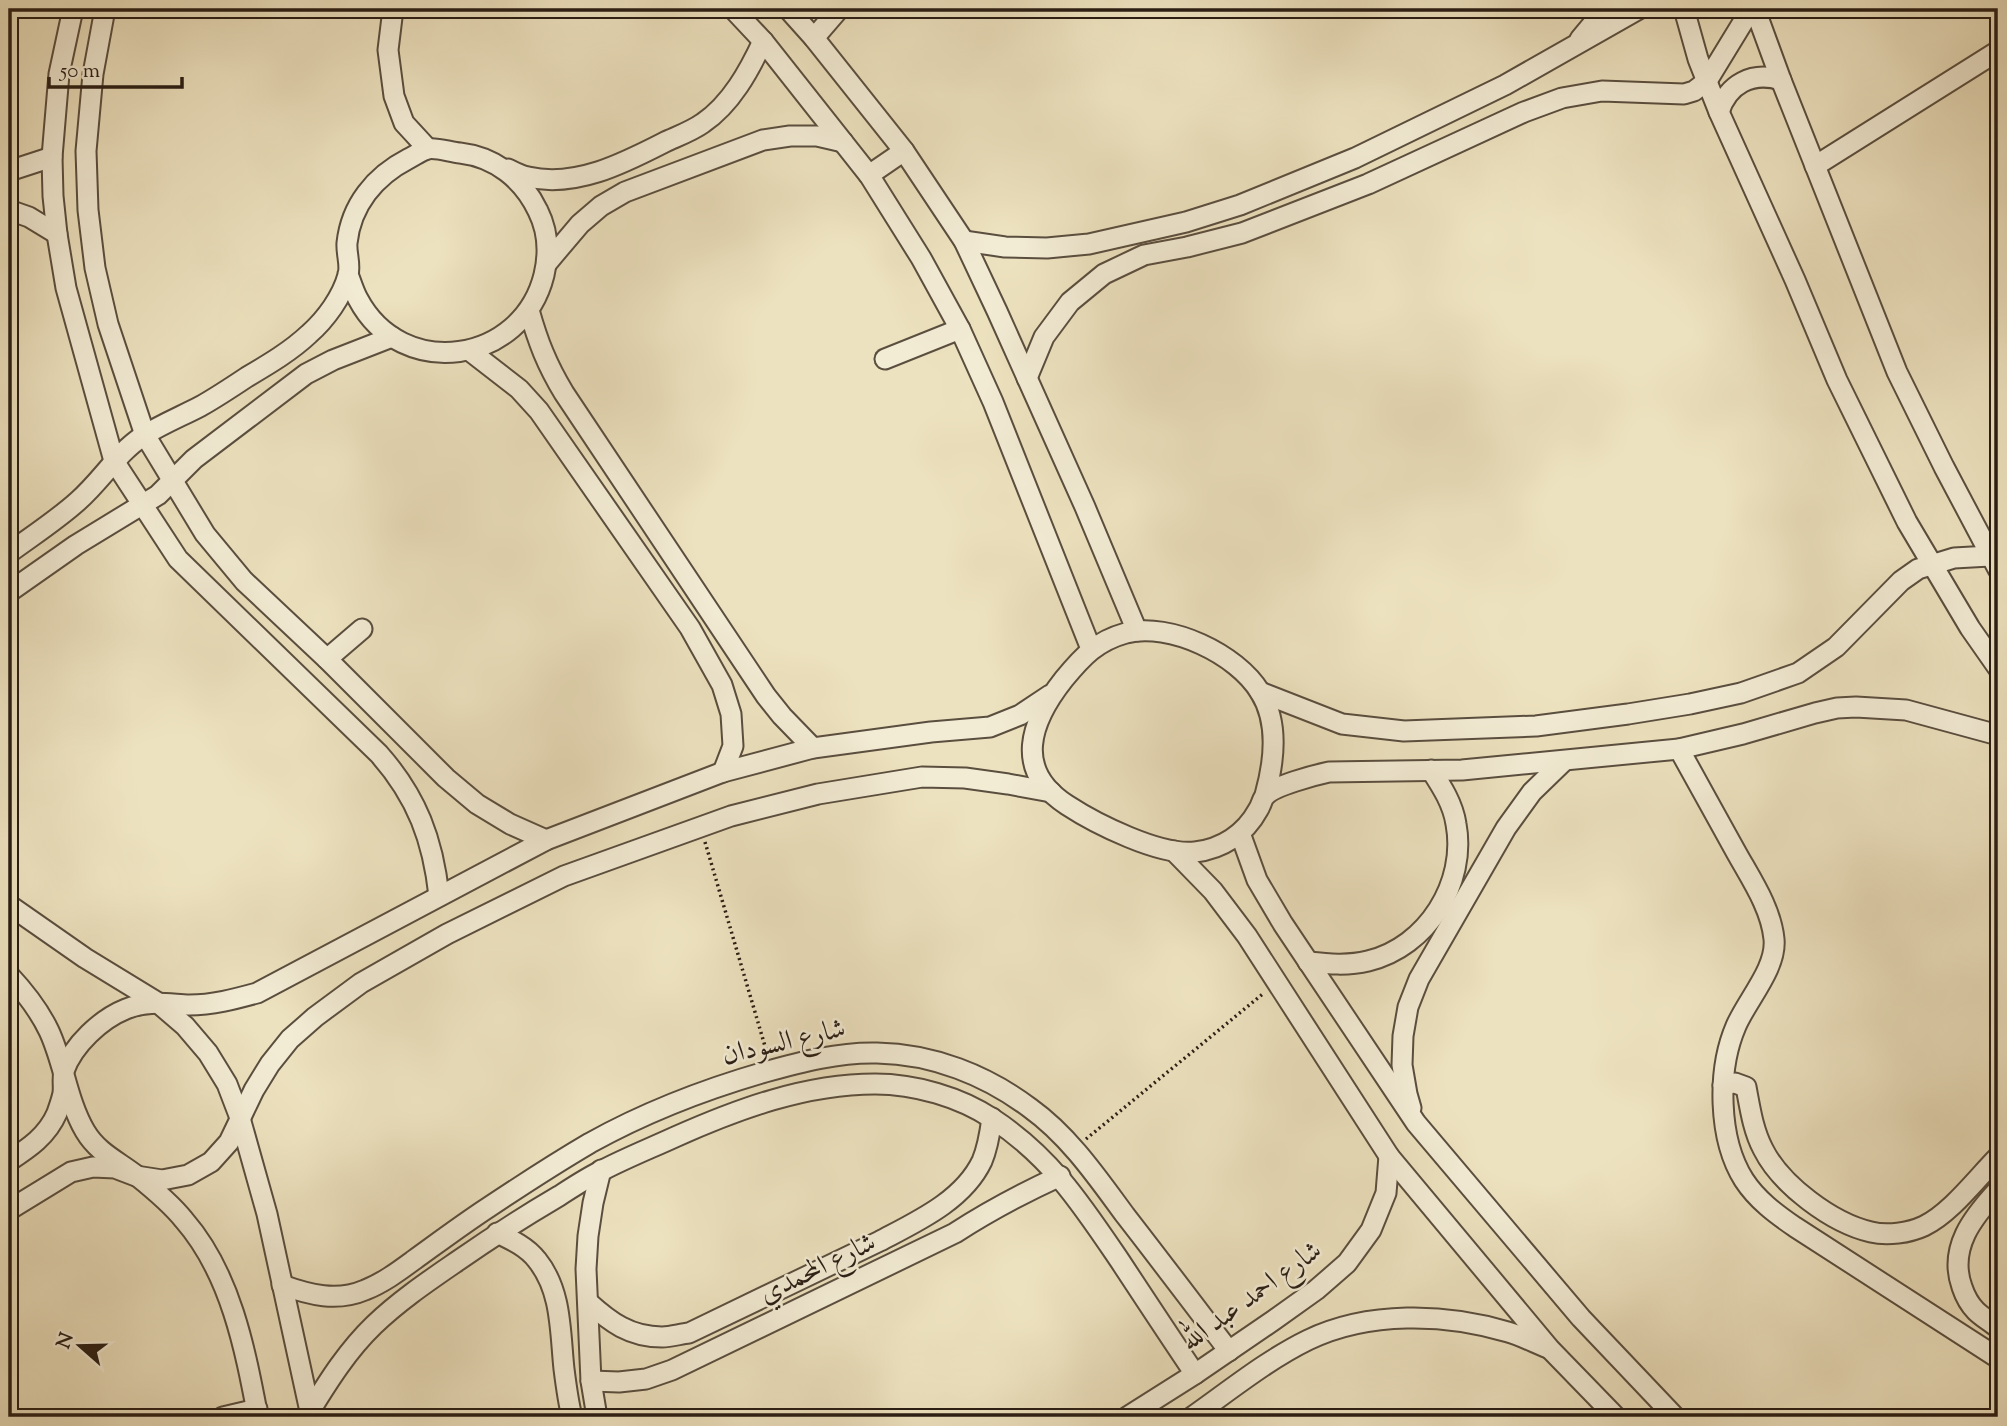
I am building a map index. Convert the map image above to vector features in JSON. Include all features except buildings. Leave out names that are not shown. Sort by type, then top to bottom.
[{"type":"street","points":[[73,9],[59,74],[52,157],[57,234],[66,288],[114,461],[178,559],[394,771],[421,817],[436,869],[439,896]]},
{"type":"street","points":[[105,9],[93,74],[86,152],[88,210],[95,268],[108,324],[145,435],[205,534],[244,581],[327,659],[446,778],[477,804],[510,824],[546,840]]},
{"type":"street","points":[[393,9],[388,50],[394,96],[404,123],[428,149]]},
{"type":"street","points":[[733,9],[763,41],[869,175],[921,258],[960,329],[993,402],[1091,649]]},
{"type":"street","points":[[788,9],[904,151],[964,241],[1085,507],[1136,631]]},
{"type":"street","points":[[814,38],[839,9]]},
{"type":"street","points":[[1566,50],[1587,32],[1601,9]]},
{"type":"street","points":[[964,241],[1006,247],[1047,248],[1089,244],[1186,222],[1229,209],[1355,158],[1505,85],[1639,9]]},
{"type":"street","points":[[1684,9],[1698,59],[1719,112],[1837,380],[1900,510],[1970,628],[1998,668]]},
{"type":"street","points":[[1027,378],[1044,337],[1070,302],[1104,274],[1144,256],[1242,233],[1368,184],[1524,112],[1562,98],[1602,91],[1684,94],[1694,91],[1707,81],[1753,9]]},
{"type":"street","points":[[1753,9],[1897,372],[1994,562]]},
{"type":"street","points":[[498,165],[517,179],[531,197],[542,218],[547,240],[547,263],[541,288],[529,310],[513,328],[492,342],[470,351],[443,353],[416,349],[392,337],[372,320],[358,299],[348,274],[346,244],[353,215],[368,189],[390,169],[428,149],[472,154],[527,177],[556,179],[585,176],[613,167],[704,123],[738,86],[763,41]]},
{"type":"street","points":[[1815,166],[1998,51]]},
{"type":"street","points":[[1719,112],[1727,94],[1742,81],[1762,76],[1781,80]]},
{"type":"street","points":[[547,263],[580,224],[601,206],[625,192],[763,140],[817,136],[843,142]]},
{"type":"street","points":[[869,175],[904,151]]},
{"type":"street","points":[[9,172],[52,157]]},
{"type":"street","points":[[9,210],[29,217],[57,234]]},
{"type":"street","points":[[9,553],[78,501],[128,447],[285,354],[310,333],[332,308],[348,274]]},
{"type":"street","points":[[529,310],[549,369],[564,393],[765,696],[813,748]]},
{"type":"street","points":[[885,359],[960,329]]},
{"type":"street","points":[[9,592],[76,545],[158,495],[202,453],[306,374],[333,359],[392,337]]},
{"type":"street","points":[[470,351],[519,389],[539,411],[691,628],[722,685],[731,714],[733,746],[723,772]]},
{"type":"street","points":[[1260,692],[1342,724],[1404,731],[1536,726],[1690,704],[1741,694],[1798,673],[1836,647],[1901,581],[1918,569],[1954,558],[1994,562]]},
{"type":"street","points":[[327,659],[362,629]]},
{"type":"street","points":[[1136,631],[1168,634],[1195,641],[1220,654],[1242,671],[1260,692],[1272,733],[1271,774],[1265,795],[1251,822],[1226,844],[1192,852],[1154,846],[1089,818],[1051,792],[1039,777],[1032,758],[1032,738],[1038,719],[1053,693],[1091,649],[1115,637],[1136,631]]},
{"type":"street","points":[[9,1161],[32,1146],[47,1131],[57,1113],[63,1093],[63,1072],[79,1045],[100,1023],[127,1009],[157,1002],[191,1005],[224,1002],[257,993],[546,840],[723,772],[813,748],[990,727],[1020,715],[1053,693]]},
{"type":"street","points":[[1265,795],[1308,776],[1329,772],[1462,769],[1679,749],[1837,708],[1906,710],[1998,736]]},
{"type":"street","points":[[1679,749],[1772,923],[1775,943],[1769,966],[1736,1026],[1728,1051],[1723,1085],[1725,1120],[1731,1153],[1745,1181],[1768,1208],[1795,1227],[1998,1358]]},
{"type":"street","points":[[1416,1123],[1406,1094],[1403,1036],[1408,1007],[1419,979],[1506,828],[1532,792],[1563,761]]},
{"type":"street","points":[[1308,962],[1339,965],[1369,961],[1387,954],[1420,932],[1439,910],[1452,883],[1458,853],[1456,824],[1447,795],[1431,770]]},
{"type":"street","points":[[9,1210],[71,1172],[93,1167],[115,1168],[136,1176],[162,1180],[188,1175],[211,1162],[229,1142],[259,1081],[289,1040],[315,1017],[361,983],[447,934],[564,876],[701,826],[818,794],[922,778],[965,778],[1051,792]]},
{"type":"street","points":[[1240,833],[1256,880],[1416,1123],[1581,1318],[1675,1417]]},
{"type":"street","points":[[1174,850],[1213,891],[1240,927],[1389,1156],[1550,1349],[1616,1417]]},
{"type":"street","points":[[9,905],[85,958],[157,1002],[185,1026],[208,1053],[227,1084],[240,1118],[267,1214],[311,1414]]},
{"type":"street","points":[[9,975],[26,993],[49,1031],[72,1104],[86,1134],[108,1158],[136,1176],[184,1219],[210,1258],[227,1294],[239,1330],[257,1413],[223,1417]]},
{"type":"street","name":"شارع السودان","points":[[282,1284],[322,1296],[336,1297],[364,1291],[389,1278],[486,1208],[592,1143],[634,1122],[712,1089],[772,1070],[834,1055],[876,1053],[918,1057],[959,1068],[998,1086],[1032,1109],[1087,1165],[1229,1351]]},
{"type":"street","points":[[1723,1085],[1735,1083],[1746,1087],[1752,1121],[1763,1150],[1780,1175],[1813,1204],[1850,1226],[1874,1233],[1899,1234],[1922,1227],[1943,1214],[1998,1157]]},
{"type":"street","name":"شارع السودان","points":[[311,1414],[328,1381],[349,1353],[397,1303],[497,1233],[601,1170],[722,1116],[798,1093],[837,1086],[878,1084],[917,1089],[956,1100],[992,1118],[1029,1146],[1060,1176],[1086,1211],[1195,1374]]},
{"type":"street","name":"شارع المحمدي","points":[[588,1302],[609,1321],[634,1333],[662,1337],[689,1333],[880,1241],[953,1197],[969,1181],[981,1162],[989,1141],[992,1118]]},
{"type":"street","name":"شارع احمد عبد الله","points":[[1127,1417],[1229,1351],[1316,1290],[1347,1263],[1371,1230],[1386,1193],[1389,1156]]},
{"type":"street","points":[[597,1417],[591,1381],[586,1269],[593,1203],[601,1170]]},
{"type":"street","name":"شارع المحمدي","points":[[591,1381],[646,1379],[699,1359],[955,1233],[989,1211],[1060,1176]]},
{"type":"street","points":[[1998,1190],[1969,1225],[1957,1260],[1965,1296],[1976,1311],[1998,1328]]},
{"type":"street","points":[[497,1233],[518,1243],[536,1259],[550,1278],[557,1301],[572,1417]]},
{"type":"street","points":[[1192,1417],[1282,1355],[1337,1328],[1380,1320],[1424,1318],[1467,1322],[1509,1332],[1550,1349]]},
{"type":"path","points":[[701,826],[772,1070]]},
{"type":"path","points":[[1073,1149],[1276,984]]}]
